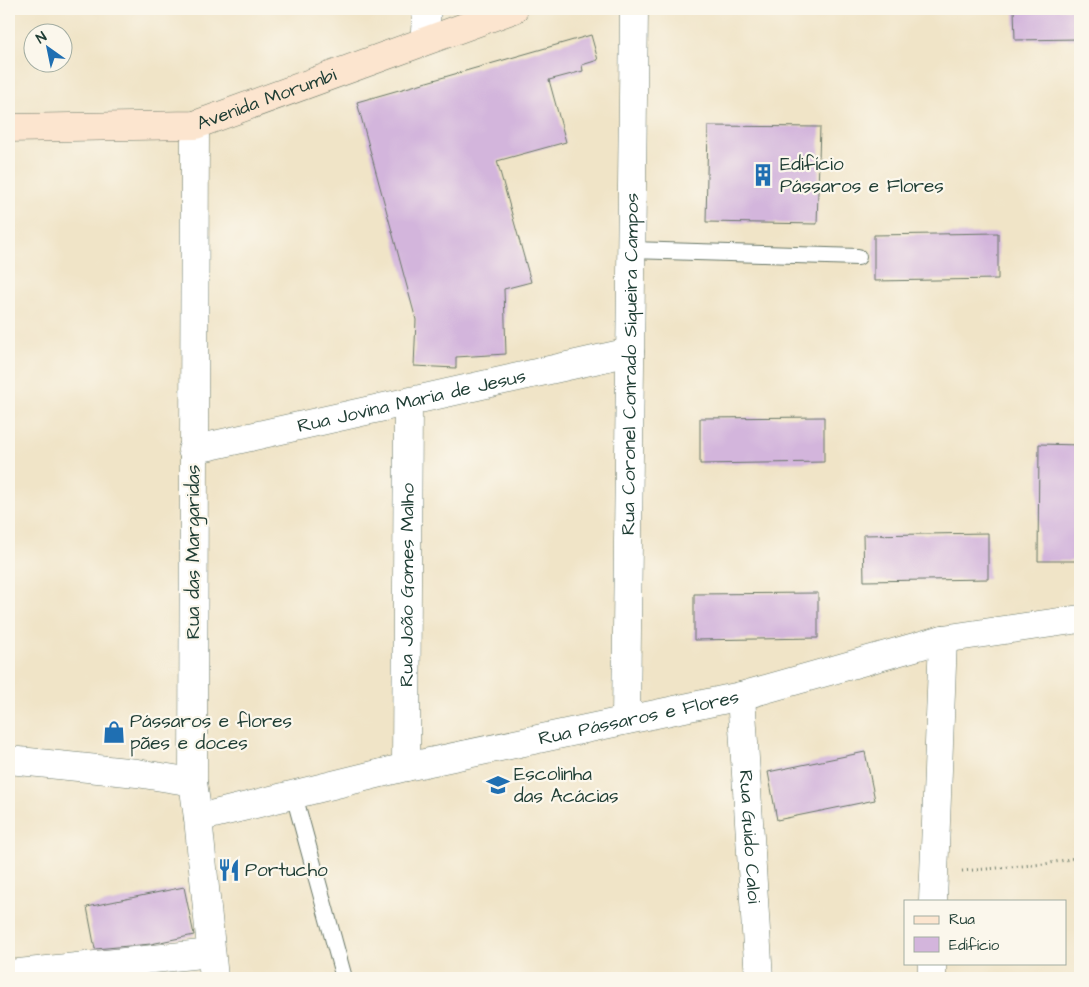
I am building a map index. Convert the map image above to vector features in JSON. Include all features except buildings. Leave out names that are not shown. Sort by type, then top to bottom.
[{"type":"street","points":[[424,41],[427,9]]},
{"type":"street","name":"Avenida Morumbi","points":[[9,128],[195,125],[514,9]]},
{"type":"street","name":"Rua Coronel Conrado Siqueira Campos","points":[[626,720],[634,9]]},
{"type":"street","name":"Rua das Margaridas","points":[[195,125],[192,450],[192,782],[198,818],[212,966]]},
{"type":"street","name":"Rua Jovina Maria de Jesus","points":[[192,450],[630,352]]},
{"type":"street","name":"Rua João Gomes Malho","points":[[406,767],[408,403]]},
{"type":"street","name":"Rua Pássaros e Flores","points":[[198,818],[406,767],[740,696],[943,639],[1080,619]]},
{"type":"street","points":[[933,900],[943,639]]},
{"type":"street","name":"Rua Guido Caloi","points":[[740,696],[759,978]]},
{"type":"street","points":[[9,760],[137,773],[192,782]]},
{"type":"street","points":[[932,964],[932,978]]},
{"type":"street","points":[[9,974],[212,966]]},
{"type":"lane","points":[[632,250],[858,257]]},
{"type":"lane","points":[[294,795],[344,978]]},
{"type":"path","points":[[934,870],[964,871],[1037,865],[1080,857]]},
{"type":"place","name":"Edifício Pássaros e Flores","points":[[763,175]]},
{"type":"place","name":"Pássaros e flores pães e doces","points":[[114,732]]},
{"type":"place","name":"Escolinha das Acácias","points":[[498,785]]},
{"type":"place","name":"Portucho","points":[[229,870]]}]
